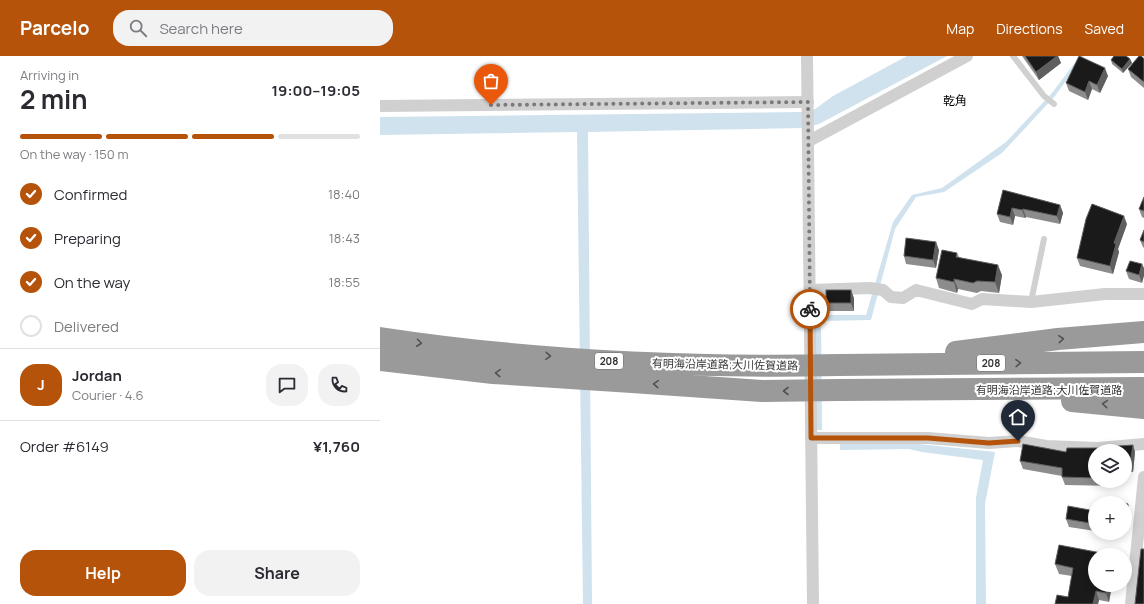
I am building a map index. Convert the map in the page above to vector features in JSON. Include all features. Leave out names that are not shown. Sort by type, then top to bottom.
[{"type":"highway","points":[[870,365],[946,353],[1058,339],[1144,332]]},
{"type":"highway","name":"有明海沿岸道路;大川佐賀道路","points":[[380,338],[495,352],[634,363],[795,366],[1144,362]]},
{"type":"highway","name":"有明海沿岸道路;大川佐賀道路","points":[[380,360],[494,373],[762,391],[1144,388]]},
{"type":"highway","points":[[882,390],[1043,397],[1144,408]]},
{"type":"street","points":[[807,56],[813,604]]},
{"type":"street","points":[[809,136],[967,56]]},
{"type":"street","points":[[380,106],[808,104]]},
{"type":"street","points":[[810,290],[870,288],[883,290],[892,297],[902,298],[916,290],[972,304],[982,299],[1031,302],[1105,294],[1144,294]]},
{"type":"street","points":[[811,438],[928,438],[989,443],[1018,441],[1046,446],[1098,448],[1144,444]]},
{"type":"street","points":[[1131,604],[1141,537],[1144,477]]},
{"type":"lane","points":[[1013,56],[1044,96],[1054,104]]},
{"type":"lane","points":[[1031,302],[1044,239]]},
{"type":"water","points":[[907,56],[947,56],[819,124],[801,128],[588,132],[592,604],[583,604],[577,132],[380,135],[380,117],[802,112],[815,109],[833,96]]},
{"type":"water","points":[[1080,56],[1084,56],[1055,96],[1002,153],[944,192],[916,197],[895,229],[871,320],[821,321],[822,430],[816,430],[816,315],[866,315],[893,222],[912,195],[942,188],[1006,142],[1052,93]]},
{"type":"water","points":[[840,443],[909,443],[995,452],[985,504],[986,604],[976,604],[976,498],[983,460],[909,449],[840,450]]},
{"type":"building","points":[[1025,56],[1057,56],[1036,72]]},
{"type":"building","points":[[1079,56],[1105,68],[1097,85],[1089,81],[1085,92],[1066,83]]},
{"type":"building","points":[[1114,56],[1126,56],[1130,59],[1122,69],[1111,60]]},
{"type":"building","points":[[1139,56],[1144,59],[1144,82],[1128,69]]},
{"type":"building","points":[[1003,190],[1060,205],[1057,216],[1012,208],[1010,217],[997,214]]},
{"type":"building","points":[[1144,197],[1144,211],[1139,209]]},
{"type":"building","points":[[1092,204],[1124,216],[1114,243],[1116,244],[1110,266],[1077,258],[1086,219]]},
{"type":"building","points":[[1144,230],[1144,242],[1140,240]]},
{"type":"building","points":[[906,238],[936,242],[933,260],[904,256]]},
{"type":"building","points":[[942,250],[957,253],[956,257],[998,265],[995,282],[977,281],[973,283],[954,279],[954,282],[936,278]]},
{"type":"building","points":[[1130,261],[1142,264],[1139,275],[1126,271]]},
{"type":"building","points":[[826,290],[851,290],[851,303],[826,303]]},
{"type":"building","points":[[1023,444],[1066,452],[1067,448],[1088,448],[1088,478],[1062,477],[1062,468],[1020,461]]},
{"type":"building","points":[[1068,506],[1088,510],[1088,523],[1066,519]]},
{"type":"building","points":[[1059,545],[1088,550],[1088,592],[1096,592],[1093,604],[1055,604],[1057,595],[1068,597],[1073,568],[1055,564]]},
{"type":"building","points":[[1141,549],[1144,549],[1144,604],[1135,604]]},
{"type":"way so far","points":[[491,105],[808,102],[810,309]]},
{"type":"district","name":"乾角","points":[[955,100]]},
{"type":"route","points":[[810,309],[811,438],[928,438],[989,443],[1018,441]]}]
